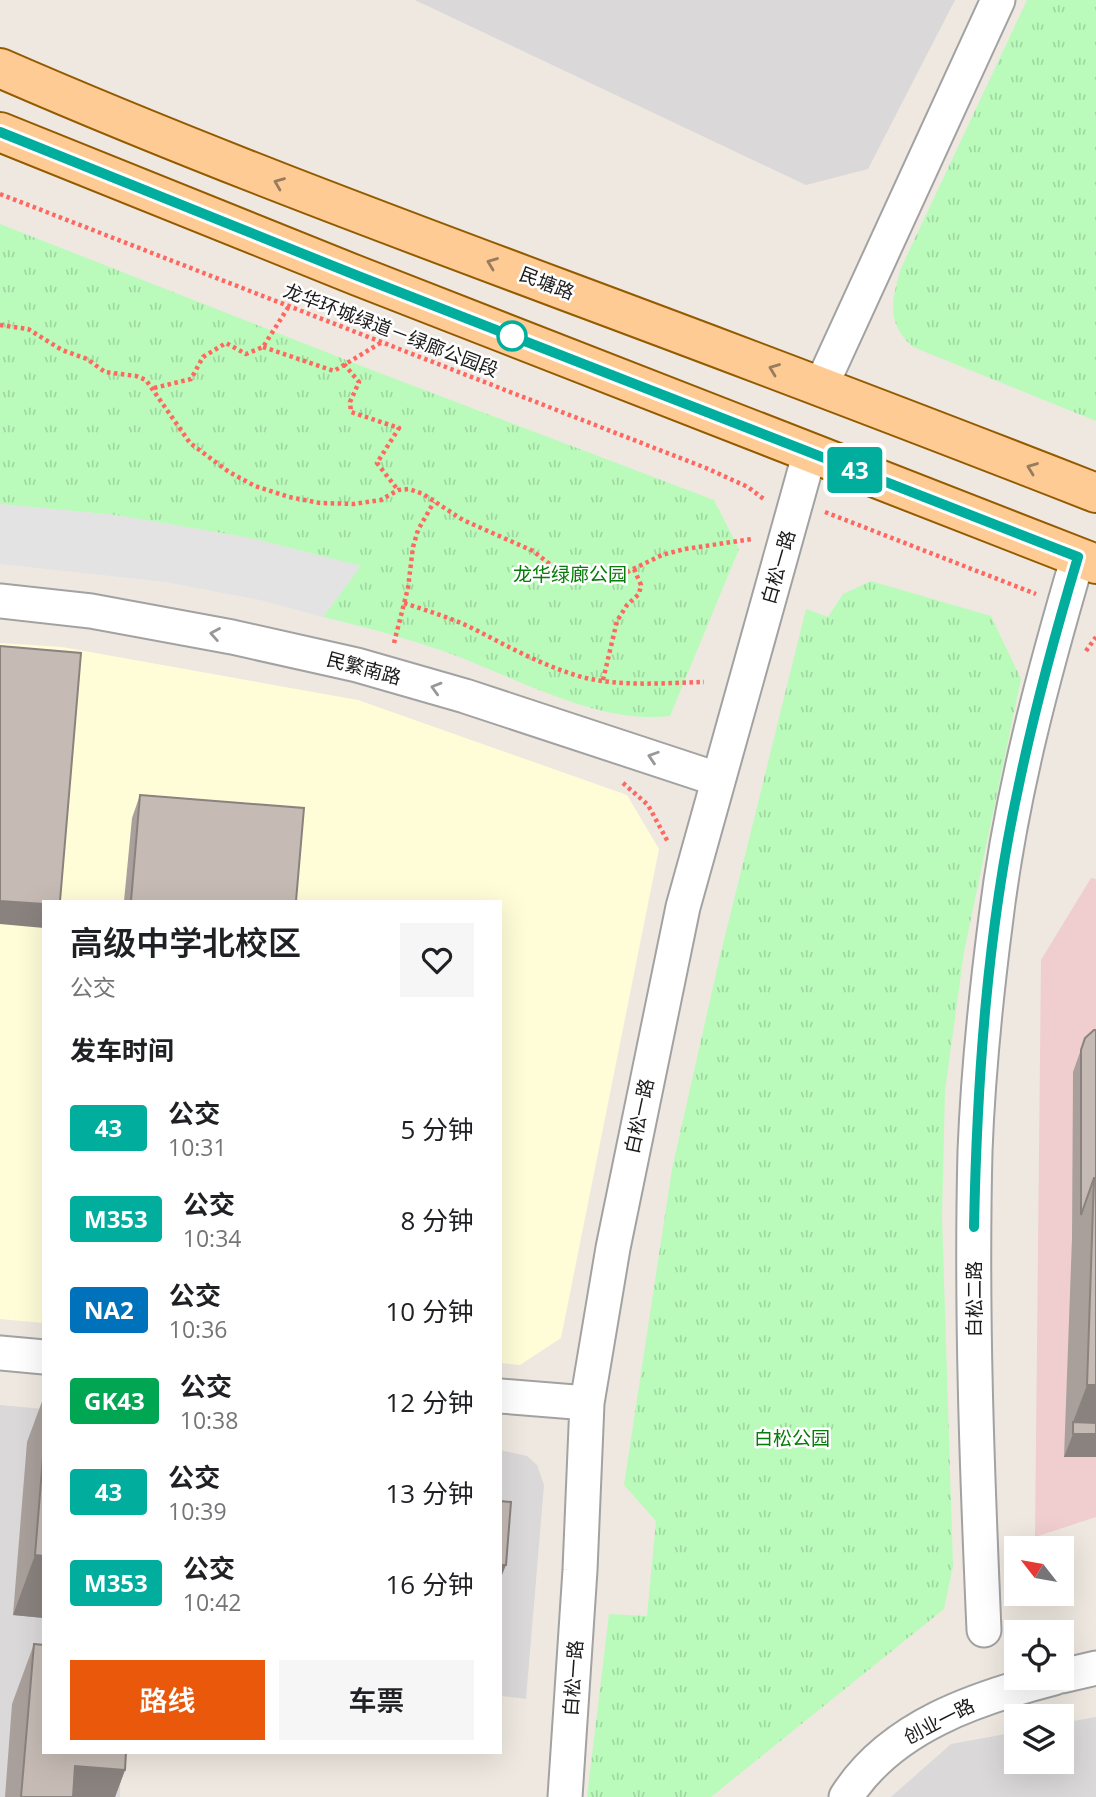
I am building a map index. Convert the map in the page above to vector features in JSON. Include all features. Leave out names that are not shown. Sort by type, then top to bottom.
[{"type":"main road","points":[[0,40],[70,98]]},
{"type":"main road","name":"民塘路","points":[[0,68],[291,188],[821,386],[1096,493]]},
{"type":"main road","points":[[0,132],[358,276],[1087,561]]},
{"type":"street","points":[[821,386],[998,0]]},
{"type":"street","name":"白松一路","points":[[565,1797],[580,1570],[587,1403],[613,1248],[682,907],[810,452]]},
{"type":"street","name":"白松二路","points":[[984,1630],[975,1422],[974,1227],[975,1148],[984,1029],[996,916],[1017,791],[1043,676],[1087,561]]},
{"type":"street","name":"民繁南路","points":[[0,601],[104,614],[232,637],[357,665],[465,696],[717,779]]},
{"type":"street","points":[[0,1353],[42,1356]]},
{"type":"street","points":[[502,1396],[587,1403]]},
{"type":"street","points":[[1074,1673],[1096,1668]]},
{"type":"street","name":"创业一路","points":[[846,1797],[859,1776],[900,1740],[946,1714],[1007,1690]]},
{"type":"path","name":"龙华环城绿道－绿廊公园段","points":[[0,194],[706,468],[748,487],[767,501]]},
{"type":"path","points":[[154,388],[191,379],[203,357],[226,343],[246,354],[263,347],[289,306]]},
{"type":"path","points":[[0,325],[28,329],[62,350],[87,359],[105,372],[146,380],[190,443],[229,472],[255,486],[289,497],[320,503],[354,505],[381,500],[398,490],[416,492],[463,520],[533,551],[551,565],[570,573],[596,578],[621,575],[662,555],[685,549],[752,539]]},
{"type":"path","points":[[263,347],[334,371],[382,342]]},
{"type":"path","points":[[344,364],[359,382],[351,402],[351,412],[399,428],[377,463],[398,490]]},
{"type":"path","points":[[393,644],[418,530],[434,502]]},
{"type":"path","points":[[824,512],[1036,594]]},
{"type":"path","points":[[603,680],[617,621],[621,612],[639,594],[641,584],[634,569]]},
{"type":"path","points":[[404,603],[444,616],[507,648],[583,677],[625,684],[704,682]]},
{"type":"path","points":[[1084,654],[1096,637]]},
{"type":"path","points":[[616,779],[632,789],[648,805],[670,846]]},
{"type":"shaded area","points":[[415,0],[955,0],[868,169],[806,185]]},
{"type":"shaded area","points":[[0,504],[115,515],[250,538],[361,566],[323,617],[260,600],[166,582],[0,564]]},
{"type":"shaded area","points":[[0,643],[62,647],[358,700],[627,795],[659,849],[561,1338],[520,1365],[502,1363],[502,900],[42,900],[42,1323],[0,1319]]},
{"type":"shaded area","points":[[1091,878],[1096,879],[1096,1517],[1035,1536],[1041,960]]},
{"type":"shaded area","points":[[0,1405],[42,1409],[42,1754],[121,1754],[120,1797],[0,1797]]},
{"type":"shaded area","points":[[502,1450],[527,1456],[537,1465],[544,1485],[526,1699],[502,1696]]},
{"type":"shaded area","points":[[1096,1717],[1096,1797],[891,1797],[951,1744],[1004,1734],[1004,1774],[1074,1774],[1074,1721]]},
{"type":"green space","points":[[1027,0],[1096,0],[1096,421],[913,347],[898,329],[893,310],[901,268]]},
{"type":"green space","name":"龙华绿廊公园","points":[[0,224],[377,372],[714,500],[739,549],[670,716],[642,717],[585,706],[431,647],[323,617],[360,566],[250,538],[115,515],[0,504]]},
{"type":"green space","name":"白松公园","points":[[871,581],[991,616],[1021,679],[964,952],[945,1091],[942,1216],[953,1566],[944,1609],[711,1797],[587,1797],[609,1614],[647,1616],[656,1521],[624,1485],[672,1169],[720,956],[806,609],[828,617],[843,594]]},
{"type":"building","points":[[0,646],[81,653],[60,900],[42,900],[42,904],[0,901]]},
{"type":"building","points":[[140,795],[304,808],[296,900],[131,900]]},
{"type":"building","points":[[1094,1030],[1096,1178],[1081,1215],[1081,1050],[1085,1038]]},
{"type":"building","points":[[1094,1178],[1096,1385],[1087,1385]]},
{"type":"building","points":[[1073,1422],[1096,1423],[1096,1434],[1073,1434]]},
{"type":"building","points":[[42,1469],[42,1556],[35,1555]]},
{"type":"building","points":[[502,1501],[511,1502],[506,1565],[502,1565]]},
{"type":"building","points":[[34,1644],[42,1645],[42,1754],[126,1754],[125,1770],[75,1766],[73,1797],[21,1797]]},
{"type":"bus line","name":"43","points":[[0,132],[358,276],[1078,557],[1043,676],[1017,791],[996,916],[975,1148],[974,1227]]}]
